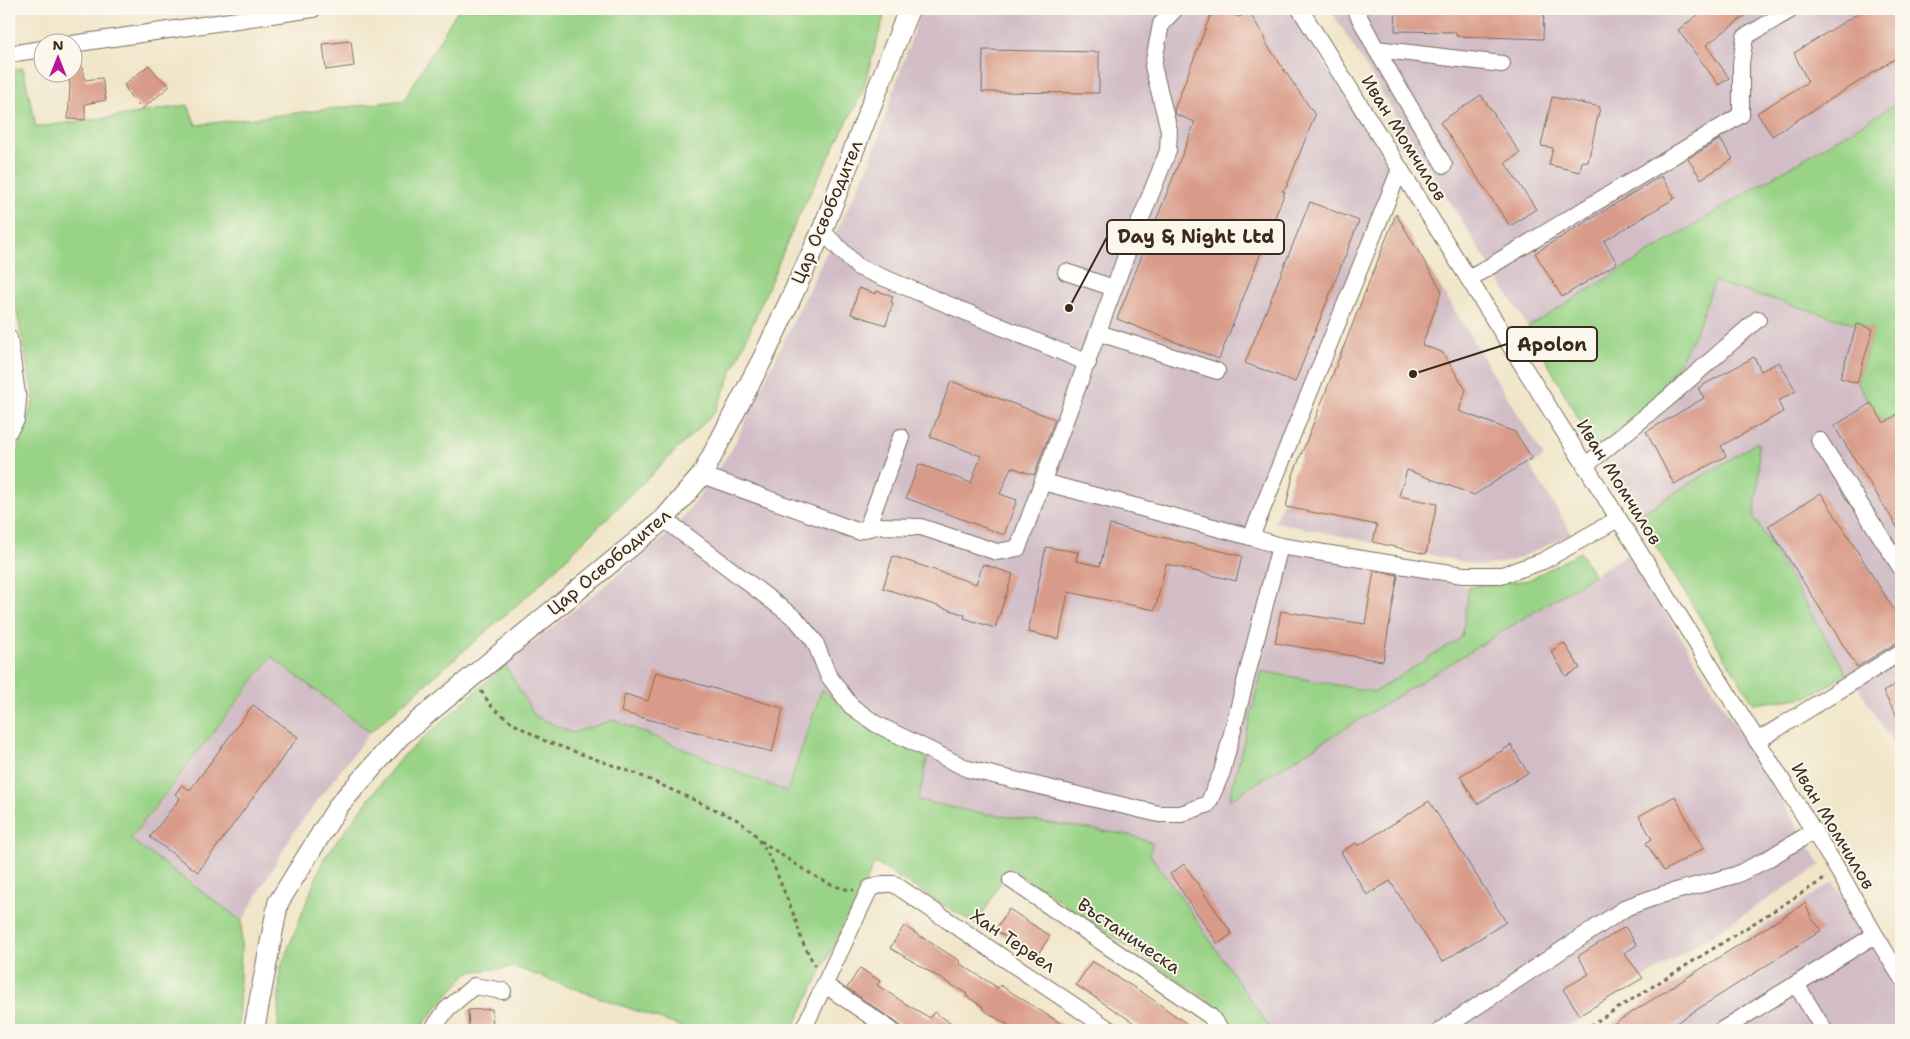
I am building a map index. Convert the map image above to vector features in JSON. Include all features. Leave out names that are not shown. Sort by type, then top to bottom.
[{"type":"main road","name":"Цар Освободител","points":[[254,1030],[278,903],[339,805],[400,736],[664,519],[702,475],[765,354],[822,231],[909,9]]},
{"type":"street","points":[[82,43],[313,9]]},
{"type":"street","points":[[702,475],[856,530],[877,526],[921,527],[997,552],[1018,548],[1088,363],[1114,288],[1168,151],[1169,130],[1153,66],[1161,24],[1175,9]]},
{"type":"street","name":"Иван Момчилов","points":[[1300,9],[1814,831],[1901,977]]},
{"type":"street","points":[[1355,9],[1376,49],[1444,165]]},
{"type":"street","points":[[1468,279],[1741,115],[1741,63],[1745,37],[1792,9]]},
{"type":"street","points":[[10,50],[32,49]]},
{"type":"street","points":[[1376,49],[1502,64]]},
{"type":"street","points":[[1251,537],[1400,169]]},
{"type":"street","points":[[822,231],[858,267],[1088,363]]},
{"type":"street","points":[[1066,272],[1114,288]]},
{"type":"street","points":[[1585,466],[1667,398],[1758,318]]},
{"type":"street","points":[[1099,332],[1217,371]]},
{"type":"street","points":[[9,338],[18,401],[16,420],[9,431]]},
{"type":"street","points":[[867,528],[901,437]]},
{"type":"street","points":[[1819,440],[1901,568]]},
{"type":"street","points":[[1043,482],[1280,546],[1463,575],[1503,575],[1543,561],[1618,519]]},
{"type":"street","points":[[664,519],[796,619],[815,642],[828,675],[851,706],[876,724],[968,769],[1159,814],[1181,814],[1208,804],[1222,772],[1280,546]]},
{"type":"street","points":[[1757,741],[1901,652]]},
{"type":"street","points":[[1441,1030],[1627,907],[1661,895],[1704,885],[1736,874],[1766,860],[1814,831]]},
{"type":"street","name":"Въстаническа","points":[[1011,880],[1210,1016],[1221,1030]]},
{"type":"street","name":"Хан Тервел","points":[[870,888],[884,884],[894,884],[1110,1030]]},
{"type":"street","points":[[803,1030],[870,888]]},
{"type":"street","points":[[1722,1030],[1875,935]]},
{"type":"street","points":[[1796,984],[1824,1030]]},
{"type":"street","points":[[825,985],[891,1030]]},
{"type":"street","points":[[432,1030],[447,1010],[474,986],[503,991]]},
{"type":"path","points":[[471,676],[492,707],[514,724],[545,742],[637,774],[736,819],[754,833],[771,859],[795,918],[802,941],[825,985]]},
{"type":"path","points":[[758,840],[843,890],[870,888]]},
{"type":"path","points":[[1583,1030],[1838,870]]},
{"type":"shaded area","points":[[921,9],[1289,9],[1390,166],[1253,538],[1469,587],[1462,637],[1374,692],[1262,671],[1230,799],[1629,553],[1821,865],[1563,1030],[1271,1030],[1149,853],[1152,843],[1130,835],[969,811],[918,800],[870,729],[821,690],[787,792],[614,720],[572,733],[535,716],[505,665],[674,530],[732,449],[870,162]]},
{"type":"shaded area","points":[[1330,9],[1901,9],[1901,101],[1761,184],[1528,327]]},
{"type":"shaded area","points":[[1396,214],[1544,457],[1530,466],[1572,534],[1512,561],[1483,566],[1275,522]]},
{"type":"shaded area","points":[[1713,282],[1873,329],[1857,383],[1884,422],[1901,412],[1901,757],[1860,690],[1847,674],[1754,517],[1759,477],[1758,443],[1637,516],[1594,447],[1642,416],[1680,362],[1696,331]]},
{"type":"shaded area","points":[[273,657],[370,732],[293,833],[242,921],[130,840]]},
{"type":"shaded area","points":[[1833,882],[1901,991],[1901,1030],[1601,1030]]},
{"type":"green space","points":[[458,9],[886,9],[862,93],[799,215],[715,412],[534,590],[370,732],[272,657],[130,839],[242,921],[238,1030],[9,1030],[9,465],[13,462],[34,400],[17,312],[9,301],[9,71],[23,68],[36,127],[188,105],[196,125],[404,100]]},
{"type":"green space","points":[[1901,101],[1901,412],[1884,423],[1857,383],[1873,329],[1714,282],[1696,331],[1680,362],[1642,416],[1594,447],[1528,327],[1761,184]]},
{"type":"green space","points":[[1758,442],[1759,477],[1754,517],[1847,674],[1808,697],[1754,704],[1637,516]]},
{"type":"green space","points":[[1580,552],[1594,575],[1229,800],[1262,671],[1374,692],[1462,637],[1469,587],[1529,580]]},
{"type":"green space","points":[[505,665],[535,716],[572,733],[614,720],[787,792],[822,689],[870,729],[928,755],[918,800],[969,811],[1130,835],[1153,843],[1149,853],[1271,1030],[1237,1030],[1220,1008],[1009,867],[977,925],[875,863],[792,1030],[690,1030],[514,967],[468,972],[418,1030],[278,1030],[280,969],[324,858],[399,760]]},
{"type":"building","points":[[1213,9],[1240,17],[1248,11],[1266,39],[1265,42],[1315,115],[1286,188],[1282,191],[1285,192],[1219,359],[1117,319],[1195,122],[1175,114],[1174,110]]},
{"type":"building","points":[[1396,9],[1544,9],[1543,39],[1456,36],[1456,32],[1395,31]]},
{"type":"building","points":[[1706,9],[1754,9],[1706,45],[1729,78],[1719,85],[1678,30]]},
{"type":"building","points":[[1865,9],[1901,9],[1901,55],[1772,136],[1757,113],[1808,82],[1794,53]]},
{"type":"building","points":[[351,41],[354,66],[326,70],[323,44]]},
{"type":"building","points":[[983,50],[1099,52],[1099,93],[982,92]]},
{"type":"building","points":[[149,65],[170,86],[142,109],[132,99],[124,85]]},
{"type":"building","points":[[82,66],[85,80],[102,78],[106,100],[85,104],[85,120],[68,119],[69,82],[82,82]]},
{"type":"building","points":[[1481,95],[1520,153],[1505,163],[1536,209],[1510,226],[1440,122]]},
{"type":"building","points":[[1552,97],[1600,107],[1588,162],[1582,161],[1580,172],[1549,165],[1553,148],[1541,146]]},
{"type":"building","points":[[1720,139],[1733,159],[1701,179],[1688,159]]},
{"type":"building","points":[[1661,176],[1675,198],[1604,241],[1617,263],[1562,297],[1535,253]]},
{"type":"building","points":[[1310,202],[1359,221],[1295,382],[1245,363]]},
{"type":"building","points":[[1396,214],[1442,291],[1422,345],[1442,352],[1466,390],[1459,411],[1515,432],[1532,458],[1474,495],[1407,470],[1399,496],[1437,504],[1426,554],[1373,542],[1377,525],[1286,507],[1293,475]]},
{"type":"building","points":[[859,288],[876,294],[877,291],[893,296],[891,302],[893,303],[886,325],[851,314]]},
{"type":"building","points":[[1857,324],[1873,329],[1857,383],[1840,378]]},
{"type":"building","points":[[1754,357],[1761,371],[1779,362],[1796,391],[1778,401],[1783,412],[1721,446],[1726,456],[1674,484],[1646,432],[1704,398],[1698,388]]},
{"type":"building","points":[[951,381],[1055,419],[1034,475],[1011,467],[1000,494],[1017,500],[1004,535],[906,498],[919,464],[971,483],[981,456],[930,437]]},
{"type":"building","points":[[1871,403],[1884,423],[1901,412],[1901,533],[1834,426]]},
{"type":"building","points":[[1821,493],[1901,621],[1901,642],[1896,643],[1857,667],[1768,526]]},
{"type":"building","points":[[1110,525],[1242,556],[1236,581],[1166,564],[1155,610],[1068,592],[1059,639],[1028,632],[1046,547],[1078,552],[1076,561],[1100,566]]},
{"type":"building","points":[[893,556],[976,584],[983,564],[1013,574],[995,628],[964,618],[965,615],[883,588]]},
{"type":"building","points":[[1374,571],[1398,575],[1383,661],[1275,643],[1281,611],[1365,624]]},
{"type":"building","points":[[1564,643],[1580,668],[1566,676],[1551,651]]},
{"type":"building","points":[[656,672],[783,708],[772,752],[621,712],[625,694],[648,701]]},
{"type":"building","points":[[1901,681],[1901,723],[1883,692]]},
{"type":"building","points":[[253,705],[298,737],[198,872],[150,837],[180,798],[175,794],[182,785],[190,790]]},
{"type":"building","points":[[1511,745],[1528,773],[1477,804],[1460,776]]},
{"type":"building","points":[[1675,796],[1695,835],[1704,848],[1664,871],[1646,843],[1652,839],[1639,816]]},
{"type":"building","points":[[1429,801],[1506,922],[1442,962],[1390,881],[1367,895],[1341,852],[1356,843],[1358,846]]},
{"type":"building","points":[[1184,864],[1232,934],[1218,944],[1170,874]]},
{"type":"building","points":[[1805,903],[1812,919],[1822,930],[1665,1030],[1604,1030]]},
{"type":"building","points":[[1009,909],[1050,936],[1036,957],[995,930]]},
{"type":"building","points":[[904,926],[960,961],[959,963],[998,988],[1000,985],[1071,1030],[1016,1030],[982,1009],[983,1007],[966,996],[967,994],[890,948]]},
{"type":"building","points":[[1625,927],[1637,945],[1624,953],[1643,978],[1580,1015],[1563,989],[1589,974],[1578,956]]},
{"type":"building","points":[[1092,961],[1146,995],[1196,1030],[1145,1030],[1076,985]]},
{"type":"building","points":[[860,968],[880,981],[877,985],[906,1004],[930,1018],[934,1012],[962,1030],[907,1030],[847,988]]},
{"type":"building","points":[[492,1009],[493,1030],[469,1030],[468,1010]]},
{"type":"place","name":"Day & Night Ltd","points":[[1069,308]]},
{"type":"place","name":"Apolon","points":[[1413,374]]}]
